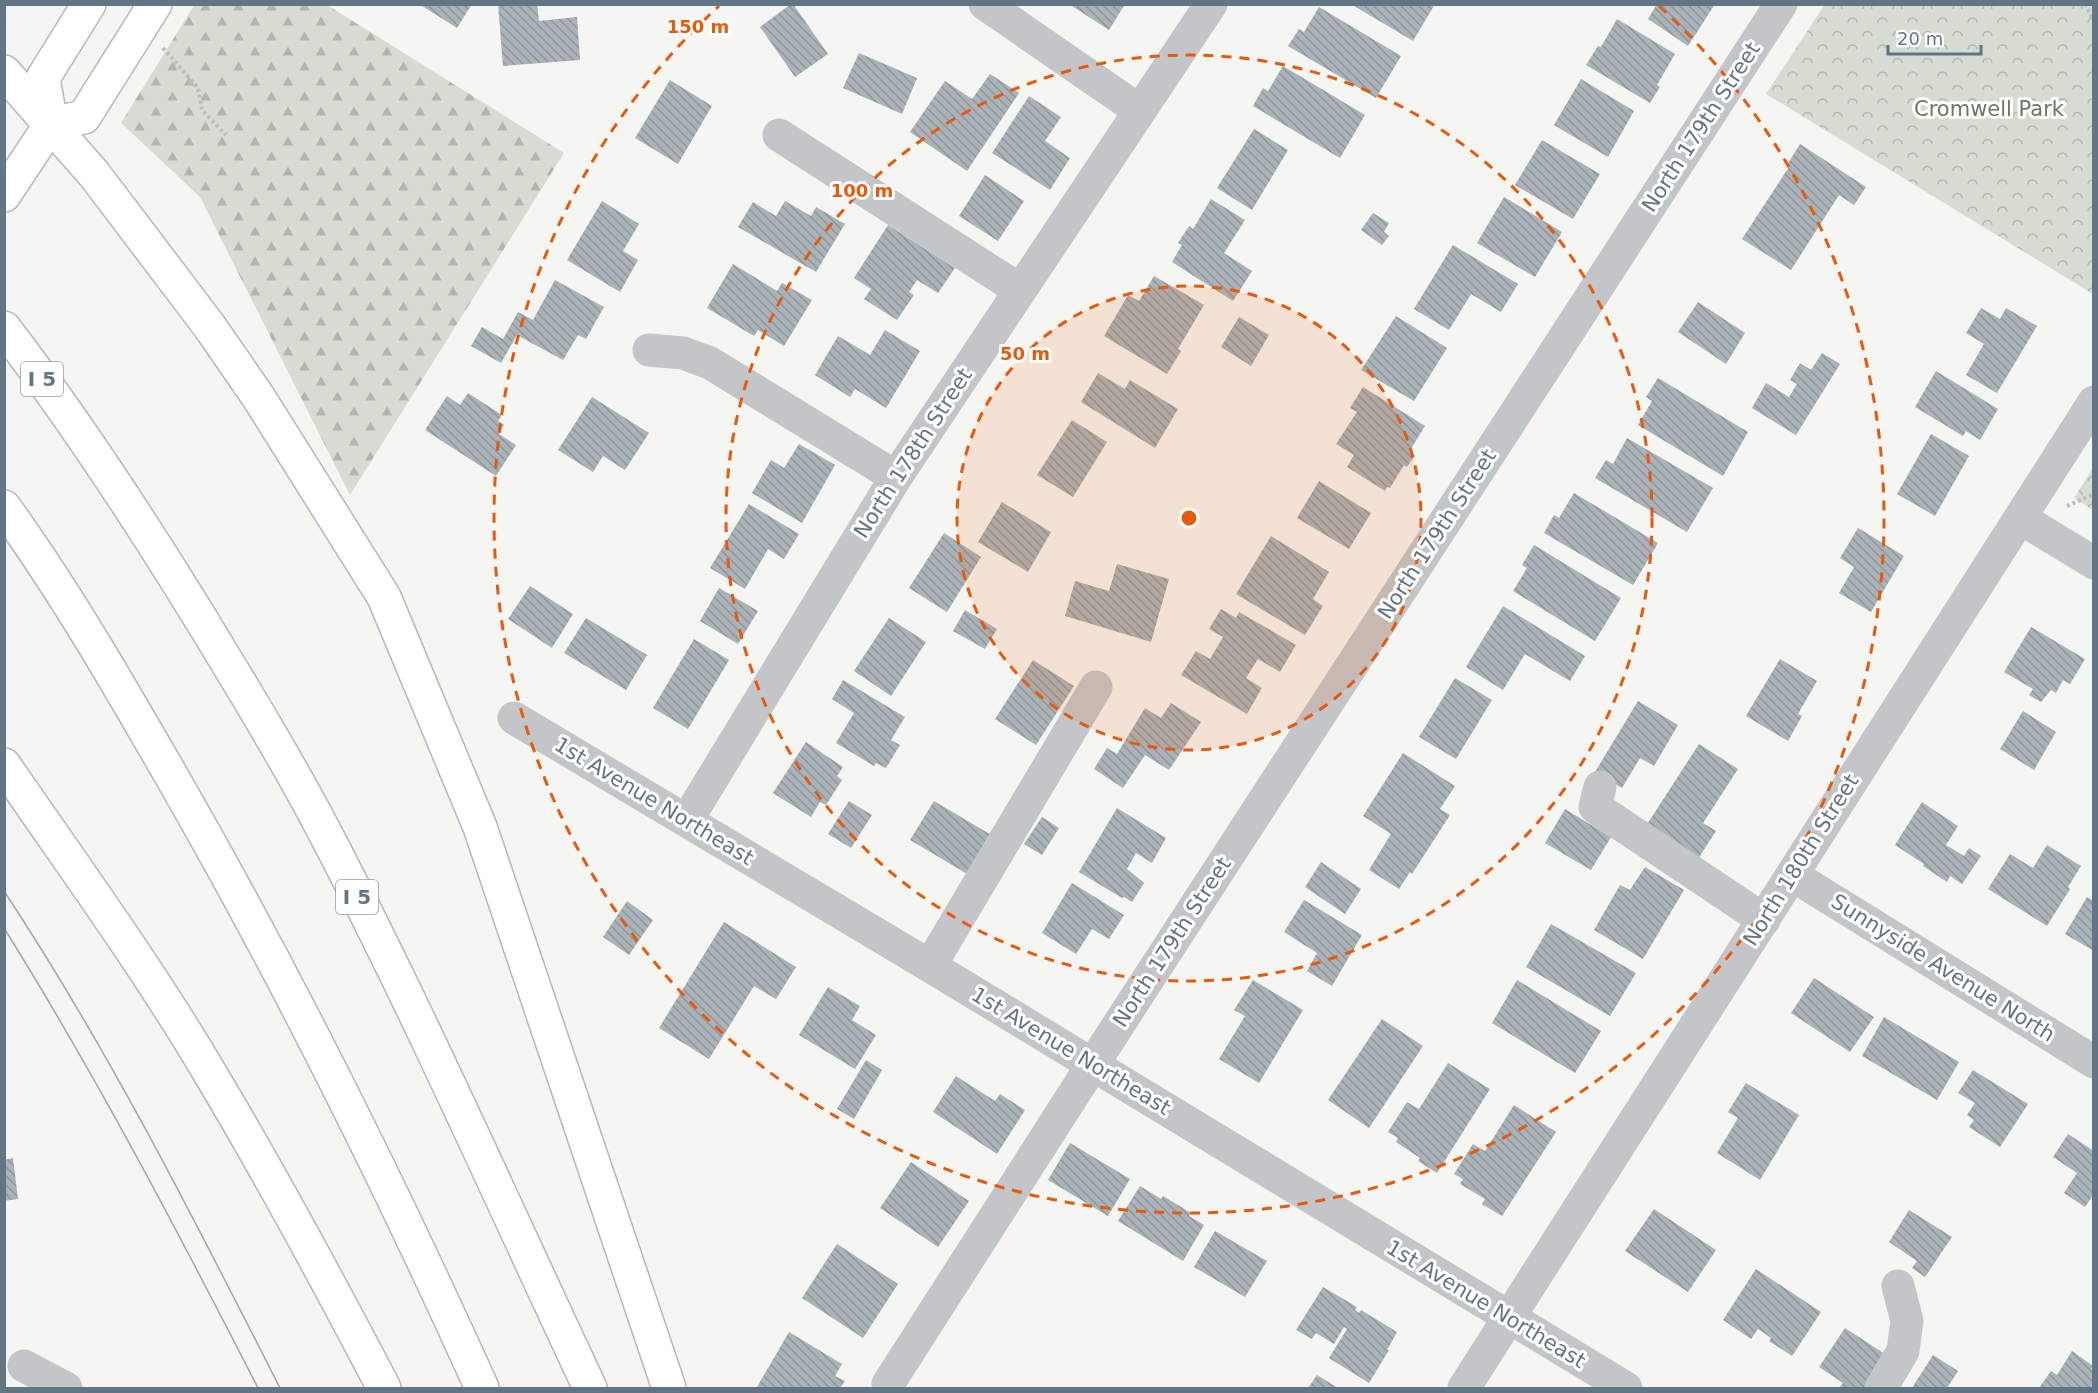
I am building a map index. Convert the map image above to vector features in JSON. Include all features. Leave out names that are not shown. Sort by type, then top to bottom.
[{"type":"main road","points":[[4,195],[51,124],[43,78],[89,4]]},
{"type":"main road","points":[[51,124],[84,117],[149,15]]},
{"type":"main road","points":[[4,72],[94,174],[210,327],[259,398],[384,597],[480,827],[669,1389]]},
{"type":"main road","name":"I 5","points":[[4,328],[80,430],[165,560],[233,672],[320,825],[393,969],[590,1389]]},
{"type":"main road","points":[[10,515],[73,609],[213,847],[288,986],[441,1298],[482,1389]]},
{"type":"main road","points":[[4,765],[139,961],[211,1074],[305,1237],[384,1389]]},
{"type":"street","points":[[985,4],[1140,111]]},
{"type":"street","name":"North 178th Street","points":[[687,820],[896,477],[1211,4]]},
{"type":"street","name":"North 179th Street","points":[[888,1384],[1781,4]]},
{"type":"street","points":[[778,135],[1020,290]]},
{"type":"street","points":[[649,350],[682,353],[710,363],[896,477]]},
{"type":"street","name":"North 180th Street","points":[[1464,1389],[2094,402]]},
{"type":"street","points":[[2020,518],[2094,563]]},
{"type":"street","points":[[930,966],[1096,687]]},
{"type":"street","name":"1st Avenue Northeast","points":[[514,718],[1093,1064],[1626,1389]]},
{"type":"street","points":[[1600,787],[1595,807],[1764,920]]},
{"type":"street","name":"Sunnyside Avenue North","points":[[1792,875],[2094,1062]]},
{"type":"street","points":[[1881,1389],[1902,1351],[1907,1321],[1898,1286]]},
{"type":"street","points":[[24,1366],[66,1389]]},
{"type":"path","points":[[2085,4],[2094,21]]},
{"type":"path","points":[[149,15],[181,66],[198,88],[202,110],[226,135]]},
{"type":"green space","points":[[195,4],[327,5],[564,153],[350,495],[200,197],[121,123]]},
{"type":"green space","name":"Cromwell Park","points":[[1825,4],[2093,5],[2093,294],[1766,94]]},
{"type":"green space","points":[[2093,468],[2093,510],[2074,498]]},
{"type":"building","points":[[419,4],[472,4],[457,28]]},
{"type":"building","points":[[498,4],[537,4],[539,21],[577,17],[580,60],[503,66]]},
{"type":"building","points":[[791,4],[828,54],[795,77],[760,27]]},
{"type":"building","points":[[1069,4],[1125,4],[1109,30]]},
{"type":"building","points":[[1351,4],[1435,4],[1413,41]]},
{"type":"building","points":[[1657,4],[1715,4],[1688,46],[1648,19]]},
{"type":"building","points":[[1319,7],[1401,56],[1376,98],[1288,46],[1299,29],[1304,32]]},
{"type":"building","points":[[1617,19],[1675,54],[1657,85],[1660,87],[1650,103],[1586,65],[1598,46],[1601,47]]},
{"type":"building","points":[[859,53],[917,78],[902,114],[843,88]]},
{"type":"building","points":[[1283,66],[1365,115],[1340,158],[1253,106],[1263,88],[1268,91]]},
{"type":"building","points":[[990,74],[1019,93],[967,171],[910,132],[945,81],[972,99]]},
{"type":"building","points":[[1581,79],[1634,111],[1608,157],[1554,125]]},
{"type":"building","points":[[670,80],[712,106],[678,164],[635,138]]},
{"type":"building","points":[[1029,96],[1061,117],[1045,141],[1070,158],[1050,190],[992,153]]},
{"type":"building","points":[[1254,129],[1288,150],[1252,210],[1217,188]]},
{"type":"building","points":[[1542,140],[1600,174],[1573,219],[1515,185]]},
{"type":"building","points":[[1800,144],[1866,187],[1854,205],[1839,195],[1791,270],[1742,239],[1789,167],[1787,165]]},
{"type":"building","points":[[985,175],[1024,201],[998,241],[959,216]]},
{"type":"building","points":[[1504,197],[1562,232],[1535,277],[1477,243]]},
{"type":"building","points":[[1211,199],[1245,220],[1224,253],[1252,271],[1233,301],[1172,262],[1182,245],[1178,243],[1189,226],[1193,229]]},
{"type":"building","points":[[602,201],[639,224],[623,251],[638,260],[620,292],[567,260]]},
{"type":"building","points":[[785,201],[811,216],[816,207],[845,224],[816,272],[738,227],[753,202],[776,216]]},
{"type":"building","points":[[1373,213],[1389,223],[1384,232],[1389,236],[1382,245],[1361,230]]},
{"type":"building","points":[[888,225],[955,268],[938,293],[917,280],[909,292],[914,295],[897,320],[864,299],[871,289],[854,278]]},
{"type":"building","points":[[1453,245],[1518,284],[1501,312],[1471,294],[1449,330],[1414,309]]},
{"type":"building","points":[[733,264],[777,291],[782,283],[812,300],[784,346],[758,330],[754,336],[707,308]]},
{"type":"building","points":[[1154,276],[1204,305],[1178,349],[1181,351],[1167,374],[1104,336],[1128,295],[1139,301]]},
{"type":"building","points":[[555,280],[604,307],[586,339],[578,335],[563,360],[517,335],[501,363],[471,346],[482,327],[503,339],[518,312],[533,320]]},
{"type":"building","points":[[1698,302],[1745,333],[1726,364],[1678,332]]},
{"type":"building","points":[[1981,308],[2000,319],[2006,308],[2037,326],[1997,393],[1966,375],[1984,344],[1966,333]]},
{"type":"building","points":[[1396,316],[1447,348],[1414,401],[1361,370]]},
{"type":"building","points":[[1239,317],[1269,335],[1251,366],[1221,347]]},
{"type":"building","points":[[885,330],[920,351],[886,408],[855,389],[850,397],[815,375],[838,336],[870,355]]},
{"type":"building","points":[[1822,353],[1840,364],[1796,435],[1752,408],[1766,383],[1789,397],[1797,384],[1790,380],[1800,363],[1811,370]]},
{"type":"building","points":[[1936,371],[1998,409],[1980,440],[1966,431],[1963,436],[1915,407]]},
{"type":"building","points":[[1098,373],[1125,389],[1130,380],[1178,409],[1155,448],[1081,402]]},
{"type":"building","points":[[1658,378],[1748,432],[1723,476],[1638,425],[1652,401],[1646,397]]},
{"type":"building","points":[[1363,387],[1425,426],[1409,452],[1415,455],[1407,467],[1404,465],[1390,488],[1387,487],[1385,491],[1347,467],[1354,455],[1336,444],[1357,412],[1350,408]]},
{"type":"building","points":[[468,393],[502,415],[498,421],[504,425],[499,434],[516,445],[496,476],[425,430],[447,396],[460,405]]},
{"type":"building","points":[[592,397],[649,433],[625,470],[603,456],[593,472],[558,450]]},
{"type":"building","points":[[1072,420],[1107,442],[1073,497],[1037,475]]},
{"type":"building","points":[[1931,434],[1969,456],[1935,516],[1897,494]]},
{"type":"building","points":[[1627,438],[1713,488],[1687,532],[1595,478],[1606,460],[1613,464]]},
{"type":"building","points":[[799,444],[835,465],[802,523],[752,493],[771,460],[784,468]]},
{"type":"building","points":[[1319,481],[1371,513],[1349,549],[1297,518]]},
{"type":"building","points":[[1574,493],[1658,543],[1633,585],[1544,533],[1554,515],[1559,518]]},
{"type":"building","points":[[1002,502],[1051,532],[1028,572],[978,542]]},
{"type":"building","points":[[749,504],[799,534],[784,559],[768,549],[745,589],[710,568]]},
{"type":"building","points":[[1858,528],[1904,556],[1871,612],[1839,593],[1854,567],[1840,558]]},
{"type":"building","points":[[944,533],[981,557],[947,612],[909,588]]},
{"type":"building","points":[[1271,536],[1329,572],[1313,599],[1323,606],[1305,635],[1236,594]]},
{"type":"building","points":[[1534,545],[1621,598],[1595,641],[1513,591],[1527,568],[1522,565]]},
{"type":"building","points":[[1117,564],[1169,579],[1151,642],[1065,616],[1075,581],[1109,591]]},
{"type":"building","points":[[530,586],[573,614],[552,648],[508,619]]},
{"type":"building","points":[[719,588],[758,611],[738,644],[700,621]]},
{"type":"building","points":[[1503,606],[1585,656],[1570,681],[1525,654],[1503,690],[1466,667]]},
{"type":"building","points":[[1221,609],[1236,618],[1239,612],[1296,645],[1280,672],[1258,659],[1246,678],[1262,688],[1247,714],[1181,675],[1196,651],[1210,659],[1223,637],[1209,629]]},
{"type":"building","points":[[965,610],[997,629],[985,649],[953,631]]},
{"type":"building","points":[[586,618],[647,655],[626,690],[564,653]]},
{"type":"building","points":[[889,618],[926,642],[891,696],[854,671]]},
{"type":"building","points":[[2031,627],[2085,659],[2070,684],[2063,680],[2056,693],[2051,690],[2041,702],[2029,695],[2033,689],[2004,672]]},
{"type":"building","points":[[694,639],[729,660],[688,729],[653,708]]},
{"type":"building","points":[[1780,659],[1817,681],[1798,714],[1802,716],[1788,741],[1746,716]]},
{"type":"building","points":[[1033,660],[1074,686],[1036,745],[995,719]]},
{"type":"building","points":[[1455,678],[1492,700],[1456,759],[1419,737]]},
{"type":"building","points":[[843,680],[905,717],[891,740],[900,745],[886,768],[876,763],[874,766],[836,743],[854,713],[832,699]]},
{"type":"building","points":[[1638,701],[1678,725],[1654,766],[1640,758],[1622,788],[1595,772]]},
{"type":"building","points":[[1171,703],[1201,722],[1169,770],[1145,755],[1123,788],[1094,769],[1107,748],[1117,754],[1145,708],[1161,718]]},
{"type":"building","points":[[2023,711],[2056,732],[2034,770],[2000,749]]},
{"type":"building","points":[[806,742],[843,767],[837,776],[842,780],[826,805],[820,802],[811,817],[773,793]]},
{"type":"building","points":[[1699,744],[1738,769],[1703,823],[1716,831],[1696,862],[1644,829]]},
{"type":"building","points":[[1403,753],[1455,786],[1440,809],[1450,815],[1412,874],[1410,872],[1399,889],[1369,870],[1391,834],[1363,816]]},
{"type":"building","points":[[849,801],[872,815],[851,848],[828,834]]},
{"type":"building","points":[[934,801],[993,836],[969,875],[910,840]]},
{"type":"building","points":[[1922,802],[1958,826],[1946,845],[1964,856],[1969,848],[1981,856],[1962,884],[1950,876],[1947,882],[1895,845]]},
{"type":"building","points":[[1117,808],[1166,838],[1152,863],[1136,853],[1127,869],[1144,883],[1132,902],[1079,872]]},
{"type":"building","points":[[1565,809],[1611,837],[1591,870],[1545,843]]},
{"type":"building","points":[[1042,817],[1059,828],[1042,855],[1024,844]]},
{"type":"building","points":[[2047,845],[2081,866],[2047,926],[1988,889],[2010,854],[2033,868]]},
{"type":"building","points":[[1321,862],[1361,889],[1345,914],[1305,887]]},
{"type":"building","points":[[1645,867],[1684,890],[1643,959],[1594,930],[1620,885],[1630,890]]},
{"type":"building","points":[[1072,883],[1124,915],[1109,939],[1092,929],[1076,954],[1042,933]]},
{"type":"building","points":[[2087,897],[2094,901],[2094,951],[2065,934]]},
{"type":"building","points":[[1304,900],[1362,935],[1332,986],[1307,971],[1317,953],[1284,932]]},
{"type":"building","points":[[627,901],[653,920],[629,955],[603,937]]},
{"type":"building","points":[[724,922],[796,967],[776,999],[754,986],[709,1059],[659,1028]]},
{"type":"building","points":[[1551,924],[1636,973],[1610,1016],[1526,967]]},
{"type":"building","points":[[1814,978],[1874,1017],[1850,1052],[1791,1013]]},
{"type":"building","points":[[1253,980],[1303,1010],[1259,1083],[1219,1059],[1245,1016],[1234,1010]]},
{"type":"building","points":[[1517,980],[1601,1031],[1575,1073],[1492,1023]]},
{"type":"building","points":[[828,987],[860,1006],[852,1020],[876,1035],[855,1069],[799,1035]]},
{"type":"building","points":[[1884,1017],[1959,1062],[1937,1100],[1862,1056]]},
{"type":"building","points":[[1382,1019],[1423,1046],[1369,1128],[1328,1100]]},
{"type":"building","points":[[866,1060],[882,1070],[854,1119],[837,1109]]},
{"type":"building","points":[[1448,1063],[1490,1089],[1437,1173],[1418,1161],[1420,1158],[1396,1142],[1398,1138],[1388,1132],[1407,1102],[1419,1109]]},
{"type":"building","points":[[1973,1070],[2028,1104],[2000,1147],[1969,1127],[1974,1120],[1967,1115],[1975,1103],[1958,1093]]},
{"type":"building","points":[[956,1076],[995,1101],[1000,1094],[1025,1110],[997,1154],[933,1112]]},
{"type":"building","points":[[1746,1083],[1799,1115],[1760,1180],[1717,1153],[1738,1118],[1728,1112]]},
{"type":"building","points":[[1514,1105],[1556,1132],[1502,1216],[1482,1204],[1485,1199],[1460,1184],[1463,1179],[1454,1174],[1473,1144],[1485,1151]]},
{"type":"building","points":[[2068,1134],[2094,1151],[2094,1194],[2085,1207],[2064,1193],[2077,1173],[2053,1157]]},
{"type":"building","points":[[1070,1143],[1130,1179],[1108,1216],[1048,1180]]},
{"type":"building","points":[[13,1158],[18,1199],[4,1201],[4,1160]]},
{"type":"building","points":[[911,1162],[969,1201],[938,1247],[880,1208]]},
{"type":"building","points":[[1140,1186],[1161,1199],[1163,1196],[1191,1213],[1189,1216],[1204,1225],[1183,1261],[1118,1221]]},
{"type":"building","points":[[1654,1209],[1716,1250],[1688,1292],[1625,1251]]},
{"type":"building","points":[[1909,1210],[1952,1237],[1925,1277],[1912,1268],[1917,1261],[1889,1242]]},
{"type":"building","points":[[1215,1231],[1267,1261],[1245,1297],[1194,1267]]},
{"type":"building","points":[[837,1244],[898,1284],[863,1338],[802,1298]]},
{"type":"building","points":[[1756,1269],[1821,1312],[1792,1356],[1769,1341],[1771,1338],[1758,1329],[1751,1339],[1723,1320]]},
{"type":"building","points":[[1323,1287],[1357,1307],[1355,1310],[1359,1313],[1361,1310],[1397,1332],[1369,1383],[1329,1358],[1347,1329],[1344,1327],[1334,1344],[1316,1333],[1312,1339],[1296,1330]]},
{"type":"building","points":[[1845,1328],[1894,1360],[1876,1388],[1840,1387],[1843,1383],[1819,1367]]},
{"type":"building","points":[[789,1332],[842,1364],[835,1376],[845,1381],[840,1388],[757,1387]]},
{"type":"building","points":[[2072,1351],[2093,1366],[2091,1369],[2094,1371],[2094,1388],[2039,1388],[2051,1371],[2057,1375]]},
{"type":"building","points":[[1933,1355],[1958,1371],[1947,1388],[1912,1388]]},
{"type":"building","points":[[1317,1375],[1338,1388],[1308,1388]]},
{"type":"tram line","points":[[4,891],[115,1074],[183,1198],[280,1388]]},
{"type":"tram line","points":[[4,928],[104,1098],[258,1388]]}]
